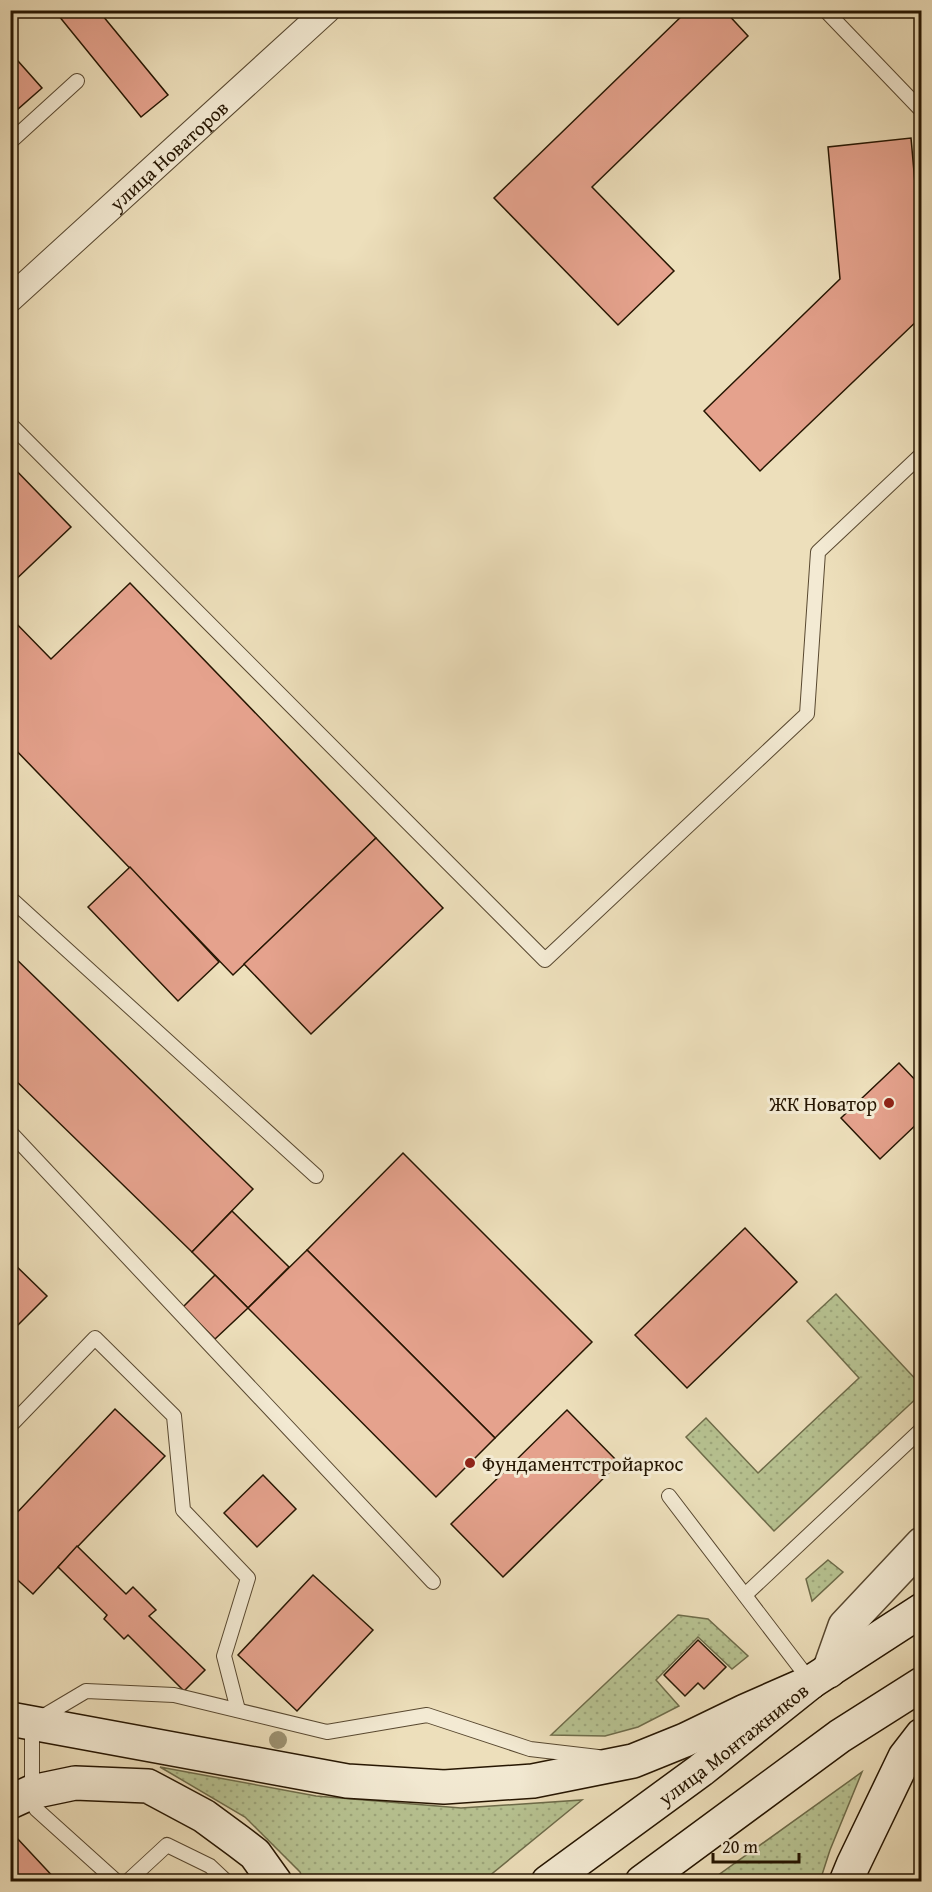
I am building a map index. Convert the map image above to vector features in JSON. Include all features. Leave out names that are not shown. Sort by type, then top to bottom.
[{"type":"main road","points":[[21,1721],[347,1781],[444,1787],[533,1781],[633,1761],[685,1740],[820,1676],[844,1626],[921,1544]]},
{"type":"main road","name":"улица Монтажников","points":[[548,1881],[701,1770],[820,1676],[921,1610]]},
{"type":"main road","points":[[642,1881],[840,1736],[921,1684]]},
{"type":"main road","points":[[846,1881],[904,1756],[921,1735]]},
{"type":"main road","points":[[21,1797],[75,1783],[148,1786],[204,1816],[230,1835],[255,1854],[275,1881]]},
{"type":"street","name":"улица Новаторов","points":[[10,299],[327,10]]},
{"type":"lane","points":[[825,10],[921,111]]},
{"type":"lane","points":[[10,142],[76,81]]},
{"type":"lane","points":[[10,424],[544,960],[807,714],[818,552],[921,454]]},
{"type":"lane","points":[[10,898],[316,1176]]},
{"type":"lane","points":[[10,1132],[433,1582]]},
{"type":"lane","points":[[10,1426],[95,1338],[174,1416],[183,1510],[248,1578],[224,1656],[238,1710]]},
{"type":"lane","points":[[745,1595],[921,1429]]},
{"type":"lane","points":[[669,1496],[745,1595],[820,1676]]},
{"type":"lane","points":[[117,1881],[21,1797],[21,1721],[87,1691],[174,1695],[327,1732],[428,1715],[530,1749],[633,1761]]},
{"type":"lane","points":[[127,1881],[167,1845],[210,1866],[222,1880]]},
{"type":"green space","points":[[836,1294],[921,1385],[921,1394],[774,1531],[686,1437],[706,1418],[758,1473],[859,1378],[807,1321]]},
{"type":"green space","points":[[828,1560],[843,1572],[812,1601],[806,1579]]},
{"type":"green space","points":[[678,1615],[708,1619],[748,1656],[732,1669],[698,1637],[656,1680],[679,1706],[638,1727],[605,1736],[551,1735]]},
{"type":"green space","points":[[160,1767],[316,1796],[461,1808],[582,1800],[483,1881],[304,1881],[300,1872],[245,1817]]},
{"type":"green space","points":[[862,1772],[830,1850],[820,1881],[710,1881]]},
{"type":"building","points":[[54,10],[98,10],[168,95],[141,117]]},
{"type":"building","points":[[688,10],[724,10],[748,36],[592,187],[674,271],[618,325],[494,198]]},
{"type":"building","points":[[10,52],[42,88],[10,116]]},
{"type":"building","points":[[911,138],[922,262],[922,316],[760,471],[704,411],[840,279],[828,147]]},
{"type":"building","points":[[10,464],[71,527],[10,585]]},
{"type":"building","points":[[130,583],[376,838],[233,975],[10,744],[10,617],[51,659]]},
{"type":"building","points":[[376,838],[443,908],[311,1034],[244,964]]},
{"type":"building","points":[[130,867],[219,962],[178,1001],[88,907]]},
{"type":"building","points":[[10,953],[253,1189],[192,1252],[10,1075]]},
{"type":"building","name":"ЖК Новатор","points":[[899,1063],[922,1087],[922,1119],[880,1159],[841,1118]]},
{"type":"building","points":[[403,1153],[592,1342],[495,1438],[307,1250]]},
{"type":"building","points":[[232,1211],[289,1267],[248,1308],[192,1252]]},
{"type":"building","points":[[745,1228],[797,1282],[687,1388],[635,1335]]},
{"type":"building","points":[[307,1250],[495,1438],[436,1497],[248,1308]]},
{"type":"building","points":[[10,1260],[47,1296],[10,1333]]},
{"type":"building","points":[[215,1275],[248,1308],[215,1339],[183,1307]]},
{"type":"building","points":[[115,1409],[165,1456],[33,1594],[10,1573],[10,1520]]},
{"type":"building","points":[[567,1410],[619,1463],[503,1577],[451,1524]]},
{"type":"building","points":[[263,1475],[296,1509],[257,1547],[224,1513]]},
{"type":"building","points":[[77,1546],[126,1594],[133,1587],[156,1610],[149,1616],[205,1670],[184,1691],[128,1635],[124,1639],[104,1619],[107,1615],[58,1567]]},
{"type":"building","points":[[313,1575],[373,1630],[297,1711],[238,1655]]},
{"type":"building","points":[[698,1640],[726,1667],[704,1689],[698,1683],[685,1696],[664,1675]]},
{"type":"building","points":[[16,1837],[58,1882],[10,1882],[10,1841]]},
{"type":"place","name":"ЖК Новатор","points":[[889,1103]]},
{"type":"place","name":"Фундаментстройаркос","points":[[470,1463]]}]
